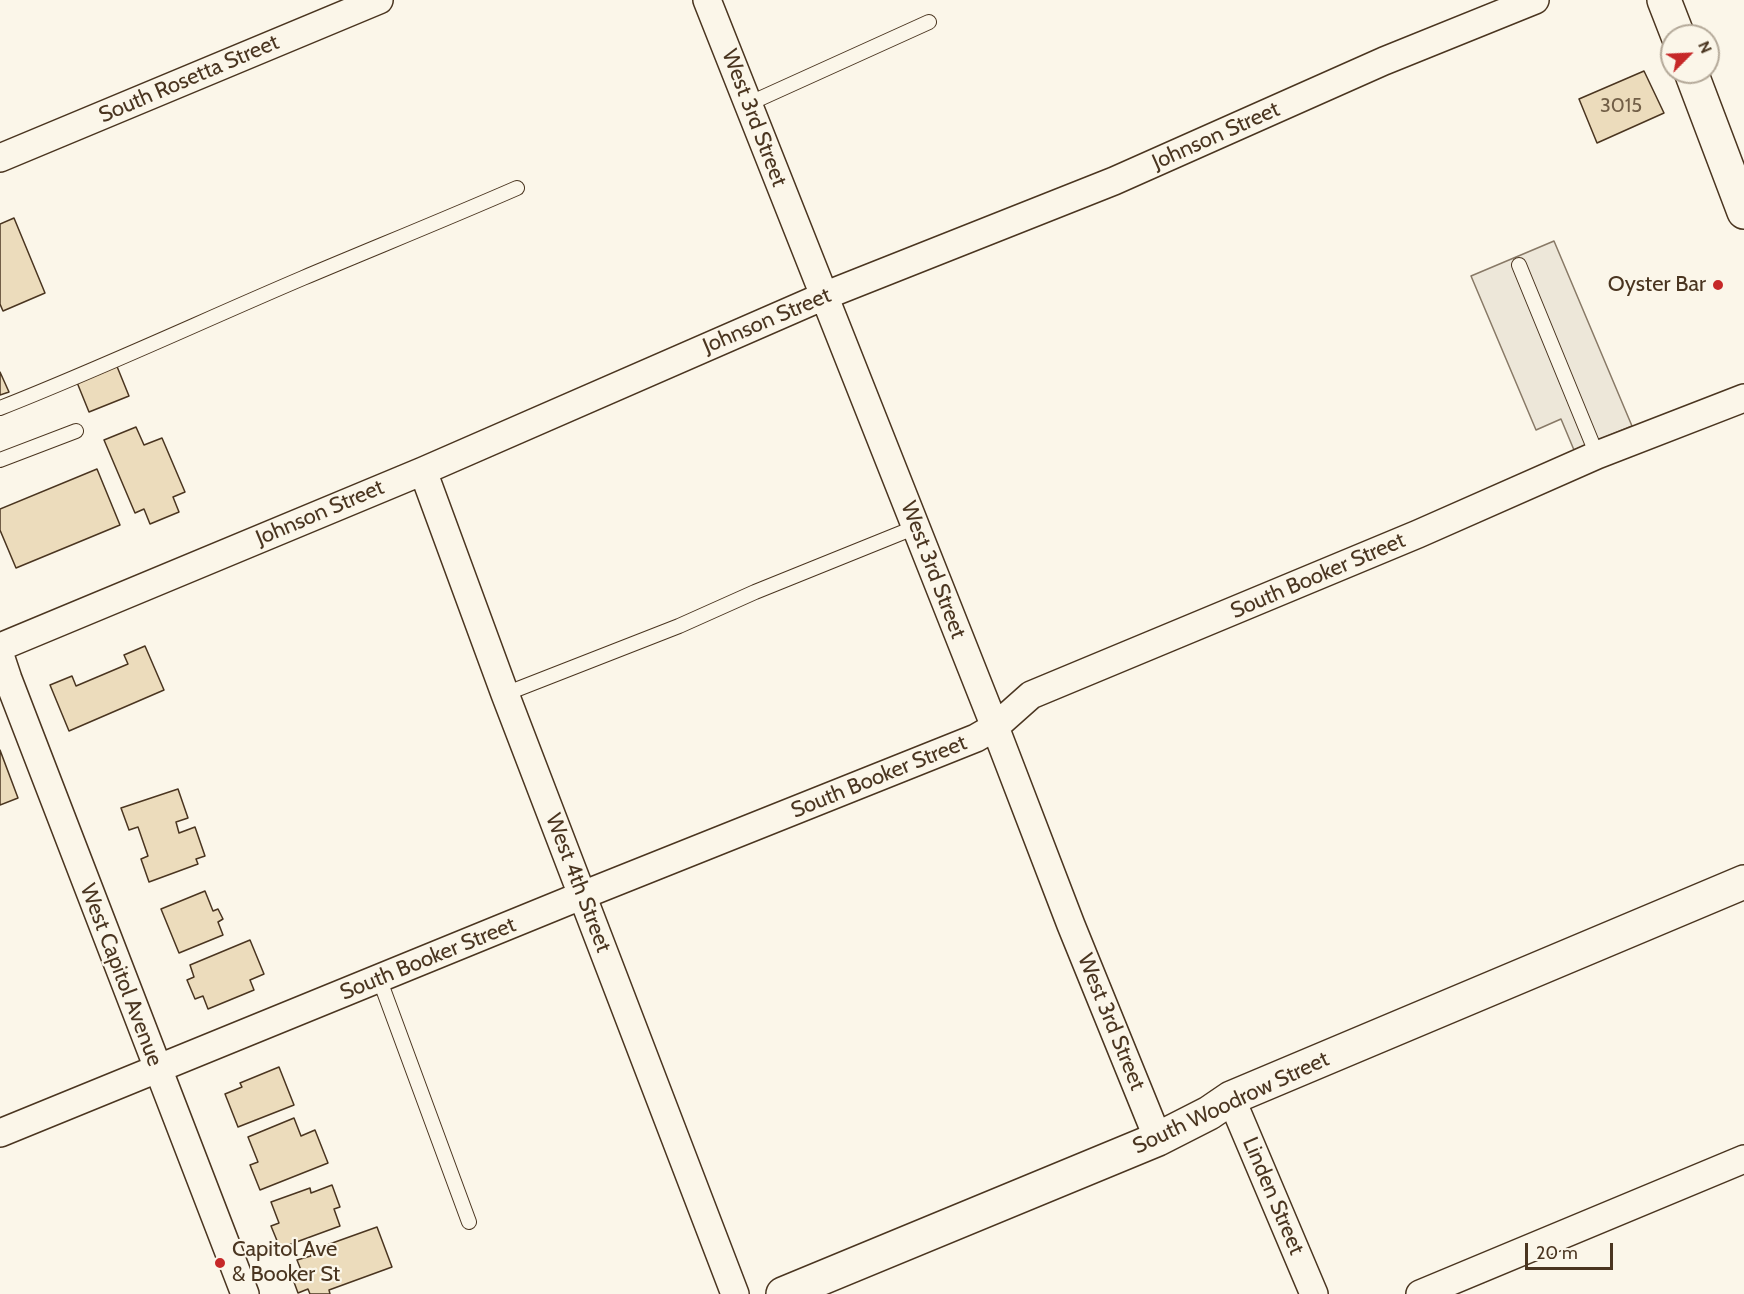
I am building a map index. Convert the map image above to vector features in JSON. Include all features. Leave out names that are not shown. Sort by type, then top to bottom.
[{"type":"main road","points":[[1664,0],[1673,24]]},
{"type":"main road","points":[[1696,84],[1744,212]]},
{"type":"main road","name":"South Woodrow Street","points":[[783,1294],[1158,1139],[1209,1113],[1232,1098],[1744,882]]},
{"type":"street","name":"South Rosetta Street","points":[[0,159],[379,0]]},
{"type":"street","name":"West 3rd Street","points":[[708,0],[1071,924],[1158,1139]]},
{"type":"street","name":"Johnson Street","points":[[0,647],[423,471],[824,296],[1114,181],[1384,61],[1535,0]]},
{"type":"street","name":"South Booker Street","points":[[0,1133],[583,895],[965,743],[995,727],[1031,695],[1418,534],[1597,455],[1744,398]]},
{"type":"street","name":"West 4th Street","points":[[423,471],[505,694],[735,1294]]},
{"type":"street","name":"West Capitol Avenue","points":[[0,655],[245,1294]]},
{"type":"street","name":"Linden Street","points":[[1232,1098],[1314,1294]]},
{"type":"street","points":[[1419,1294],[1744,1159]]},
{"type":"lane","points":[[748,104],[929,22]]},
{"type":"lane","points":[[0,408],[517,188]]},
{"type":"lane","points":[[1520,265],[1597,455]]},
{"type":"lane","points":[[0,460],[76,431]]},
{"type":"lane","points":[[505,694],[679,626],[755,592],[916,527]]},
{"type":"lane","points":[[379,978],[469,1222]]},
{"type":"shaded area","points":[[1554,241],[1632,426],[1574,450],[1561,419],[1536,430],[1471,276]]},
{"type":"building","points":[[1644,71],[1664,113],[1597,143],[1579,99]]},
{"type":"building","points":[[14,218],[45,293],[3,311],[0,304],[0,224]]},
{"type":"building","points":[[116,364],[129,396],[89,412],[76,380]]},
{"type":"building","points":[[0,372],[9,392],[0,395]]},
{"type":"building","points":[[136,427],[144,445],[162,438],[185,492],[173,497],[179,512],[150,524],[144,509],[135,513],[104,440]]},
{"type":"building","points":[[97,469],[120,525],[16,568],[0,530],[0,509]]},
{"type":"building","points":[[145,646],[164,690],[69,731],[50,685],[72,676],[76,686],[128,664],[124,655]]},
{"type":"building","points":[[0,750],[18,798],[0,805]]},
{"type":"building","points":[[178,789],[188,818],[176,822],[179,833],[195,827],[205,856],[196,859],[198,864],[149,882],[141,859],[148,856],[138,827],[129,830],[121,808]]},
{"type":"building","points":[[205,891],[213,911],[218,909],[223,919],[218,922],[223,935],[179,953],[161,909]]},
{"type":"building","points":[[250,940],[264,974],[250,980],[254,990],[208,1009],[203,996],[195,999],[187,980],[194,977],[190,965]]},
{"type":"building","points":[[279,1067],[294,1105],[238,1127],[225,1094],[242,1087],[240,1083]]},
{"type":"building","points":[[294,1118],[301,1136],[315,1130],[328,1163],[260,1190],[250,1165],[258,1162],[248,1137]]},
{"type":"building","points":[[332,1185],[340,1207],[334,1209],[340,1226],[280,1248],[271,1226],[279,1223],[271,1202],[310,1188],[311,1193]]},
{"type":"building","points":[[377,1227],[392,1267],[329,1290],[330,1294],[310,1294],[308,1289],[298,1293],[291,1274],[301,1270],[297,1260],[311,1256],[310,1251]]},
{"type":"place","name":"Oyster Bar","points":[[1718,285]]},
{"type":"place","name":"Capitol Ave & Booker St","points":[[220,1263]]}]
